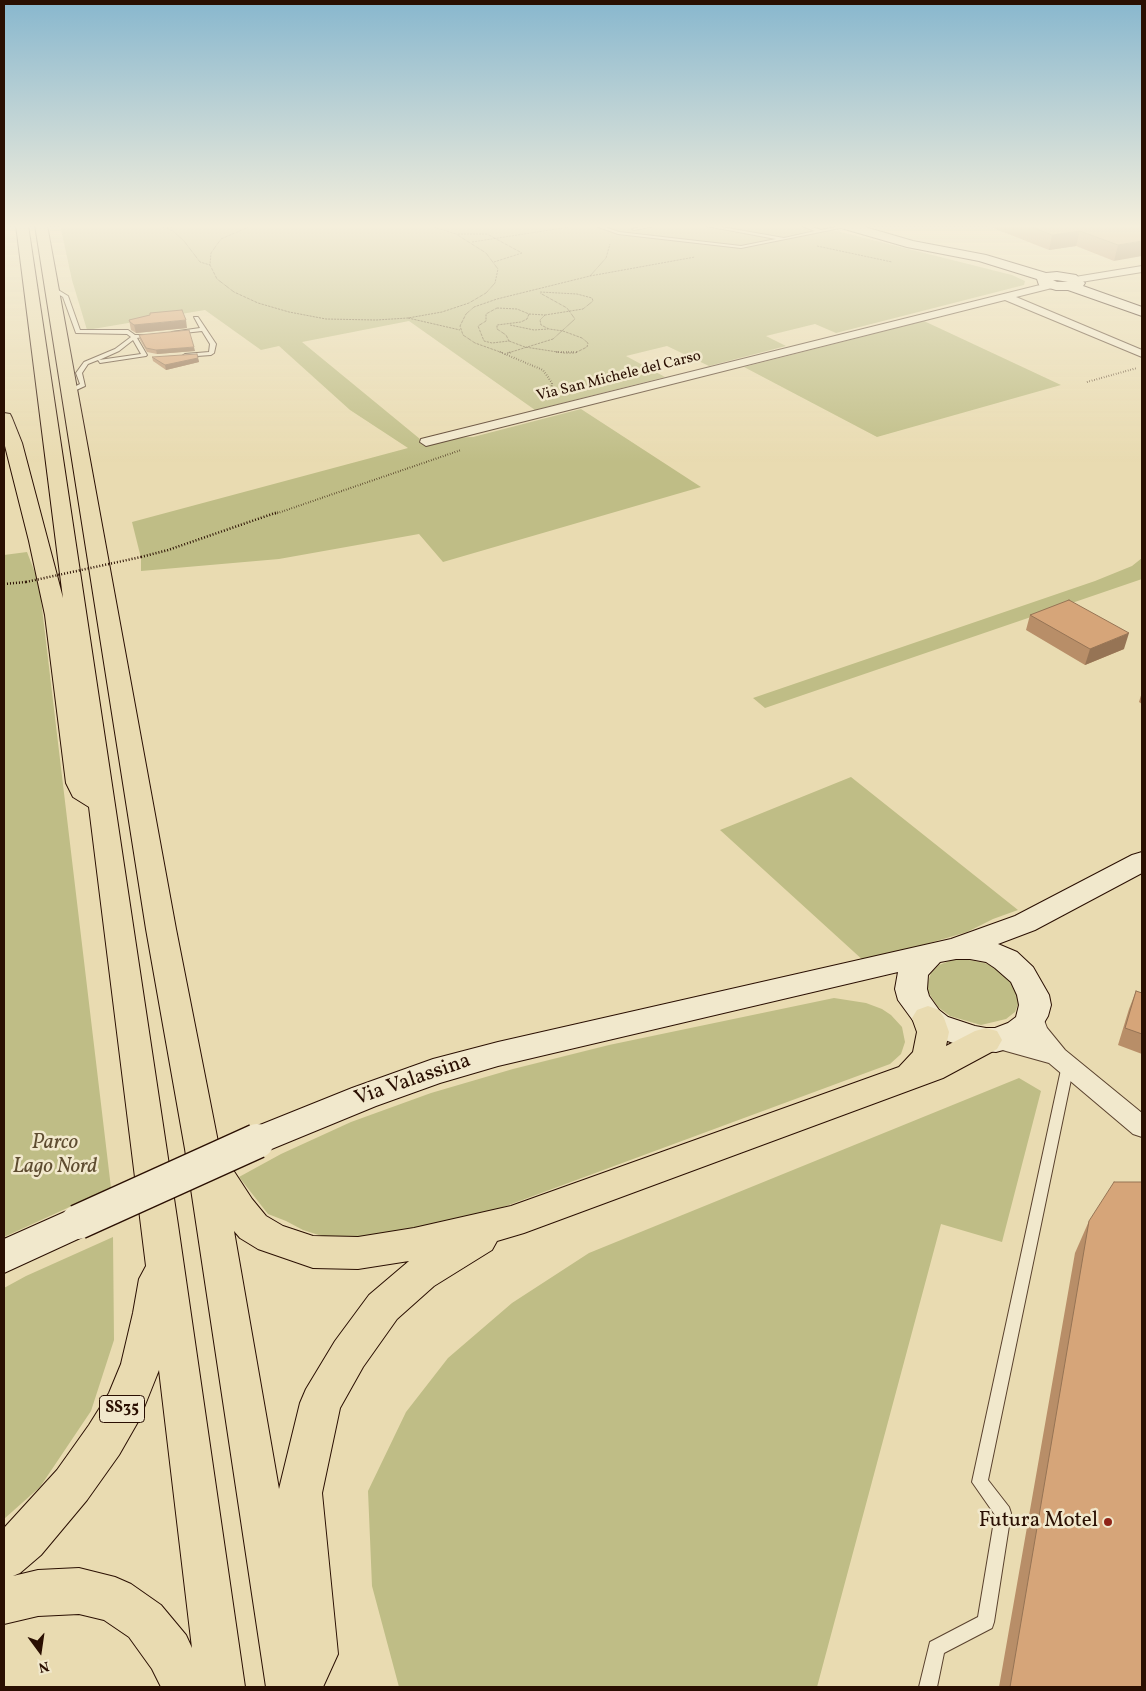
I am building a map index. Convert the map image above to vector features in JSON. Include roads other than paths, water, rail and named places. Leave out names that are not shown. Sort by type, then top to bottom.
[{"type":"highway","points":[[33,304],[160,1225],[221,1687]]},
{"type":"highway","points":[[55,304],[161,929],[202,1149],[290,1687]]},
{"type":"highway","points":[[4,418],[13,443],[40,541],[56,615],[79,784],[82,791],[102,803]]},
{"type":"highway","points":[[910,1076],[922,1064],[929,1052],[933,1032],[921,1009]]},
{"type":"highway","points":[[299,1687],[314,1654],[300,1493],[321,1403],[349,1354],[383,1307],[421,1274],[457,1250],[511,1222],[910,1076],[950,1060],[991,1040]]},
{"type":"highway","points":[[202,1149],[239,1210],[253,1227],[271,1238],[313,1252],[358,1253],[414,1244],[511,1222]]},
{"type":"highway","name":"SS35","points":[[4,1557],[25,1538],[72,1485],[104,1440],[124,1406],[141,1364],[153,1313],[159,1272],[160,1225]]},
{"type":"highway","points":[[4,1601],[38,1593],[79,1591],[115,1600],[145,1621],[169,1652],[186,1687]]},
{"type":"street","name":"Via San Michele del Carso","points":[[426,442],[979,304]]},
{"type":"street","points":[[1023,304],[1142,354]]},
{"type":"street","points":[[1123,304],[1142,312]]},
{"type":"street","name":"Via Valassina","points":[[4,1257],[257,1141],[364,1097],[433,1072],[498,1054],[943,951],[1025,923],[1142,861]]},
{"type":"street","name":"Via Valassina","points":[[1025,923],[1017,931],[1012,942],[1010,960],[1033,995],[1034,1006],[1032,1016],[1037,1031],[1063,1060],[1142,1127]]},
{"type":"street","name":"Via Valassina","points":[[921,1009],[911,989],[913,970],[919,962],[943,951],[970,948],[995,954],[1016,968]]},
{"type":"street","name":"Via Valassina","points":[[846,974],[888,983],[955,1033],[991,1040],[1063,1060]]},
{"type":"street","points":[[991,1040],[1019,1032],[1027,1025],[1032,1016]]},
{"type":"lane","points":[[68,304],[78,332],[128,332],[148,356],[86,363]]},
{"type":"lane","points":[[175,357],[212,353],[213,344],[196,318]]},
{"type":"lane","points":[[166,333],[203,329]]},
{"type":"lane","points":[[70,391],[83,385],[79,373],[86,363],[117,350],[134,337],[149,335]]},
{"type":"lane","points":[[928,1687],[936,1648],[986,1622],[1003,1513],[980,1482],[1063,1060]]},
{"type":"place","name":"Futura Motel","points":[[1108,1522]]},
{"type":"park label","name":"Parco Lago Nord","points":[[55,1156]]}]
